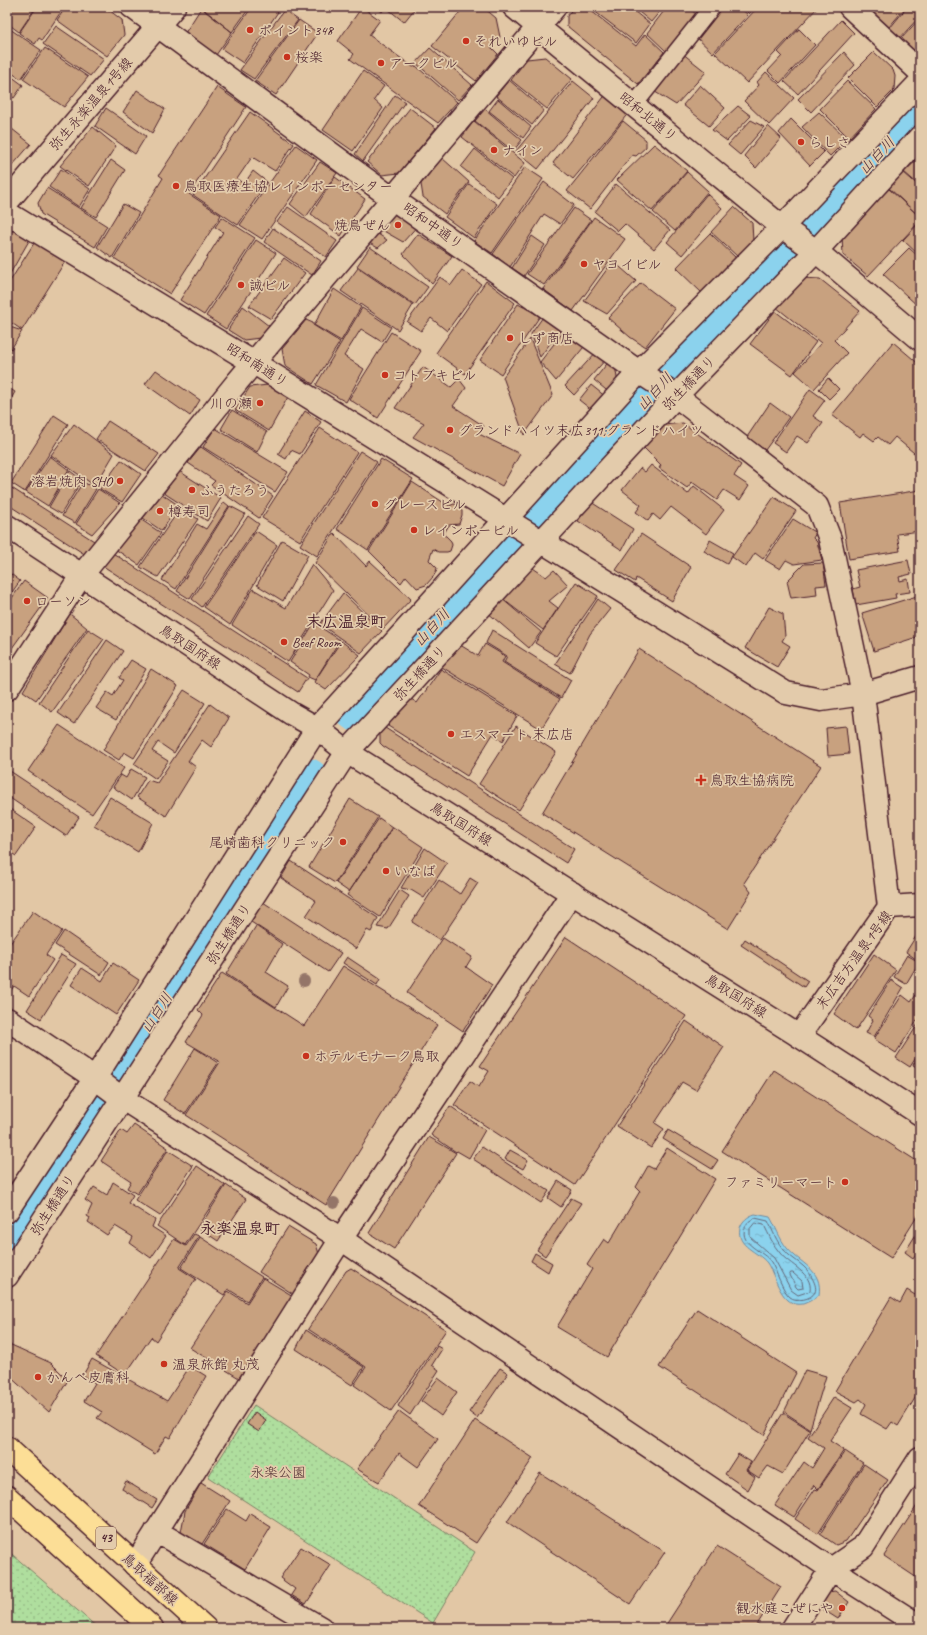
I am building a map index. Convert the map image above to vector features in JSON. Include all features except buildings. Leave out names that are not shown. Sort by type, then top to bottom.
[{"type":"main road","name":"鳥取福部線","points":[[7,1448],[205,1628]]},
{"type":"main road","points":[[7,1497],[152,1628]]},
{"type":"street","name":"昭和中通り","points":[[132,7],[394,199],[639,372],[676,396],[817,506],[830,539],[863,694],[889,907]]},
{"type":"street","name":"弥生永楽温泉1号線","points":[[7,202],[174,7]]},
{"type":"street","name":"昭和北通り","points":[[514,7],[782,227],[816,251],[920,339]]},
{"type":"street","points":[[7,689],[81,576],[254,363],[555,7]]},
{"type":"street","points":[[850,7],[920,72]]},
{"type":"street","points":[[7,1211],[95,1078],[317,728],[639,372],[782,227],[920,82]]},
{"type":"street","name":"弥生橋通り","points":[[7,1276],[347,752],[676,396],[816,251],[920,137]]},
{"type":"street","name":"昭和南通り","points":[[7,213],[254,363],[786,693],[822,700],[863,694],[920,677]]},
{"type":"street","name":"鳥取国府線","points":[[7,526],[292,714],[317,728],[347,752],[800,1036],[920,1114]]},
{"type":"street","points":[[135,1565],[341,1239],[572,894]]},
{"type":"street","name":"末広吉方温泉1号線","points":[[800,1036],[889,907],[920,906]]},
{"type":"street","points":[[7,1019],[95,1078],[123,1099],[341,1239],[831,1569],[920,1626]]},
{"type":"street","points":[[793,1628],[831,1569],[863,1547],[920,1458]]},
{"type":"street","points":[[156,1531],[321,1628]]},
{"type":"lane","points":[[634,105],[712,7]]},
{"type":"green space","name":"永楽公園","points":[[254,1405],[475,1552],[433,1623],[208,1477]]},
{"type":"green space","points":[[7,1550],[98,1628],[7,1628]]},
{"type":"water","points":[[755,1214],[770,1217],[787,1248],[814,1273],[818,1279],[819,1295],[803,1304],[796,1304],[789,1301],[784,1296],[767,1263],[741,1240],[740,1228],[742,1223],[750,1216]]},
{"type":"waterway","name":"山白川","points":[[357,707],[509,545],[782,259],[919,112]]},
{"type":"waterway","name":"山白川","points":[[7,1245],[306,782]]},
{"type":"place","name":"ポイント348","points":[[250,30]]},
{"type":"place","name":"それいゆビル","points":[[466,41]]},
{"type":"place","name":"桜楽","points":[[287,57]]},
{"type":"place","name":"アークビル","points":[[381,63]]},
{"type":"place","name":"らしさ","points":[[801,142]]},
{"type":"place","name":"ナイン","points":[[494,150]]},
{"type":"place","name":"鳥取医療生協レインボーセンター","points":[[176,186]]},
{"type":"place","name":"焼鳥ぜん","points":[[398,225]]},
{"type":"place","name":"ヤヨイビル","points":[[584,264]]},
{"type":"place","name":"誠ビル","points":[[241,285]]},
{"type":"place","name":"しず商店","points":[[510,338]]},
{"type":"place","name":"コトブキビル","points":[[385,375]]},
{"type":"place","name":"川の瀬","points":[[260,403]]},
{"type":"place","name":"グランドハイツ末広311;グランドハイツ","points":[[450,430]]},
{"type":"place","name":"溶岩焼肉 SHO","points":[[120,481]]},
{"type":"place","name":"ふうたろう","points":[[192,490]]},
{"type":"place","name":"グレースビル","points":[[375,504]]},
{"type":"place","name":"樽寿司","points":[[160,511]]},
{"type":"place","name":"レインボービル","points":[[414,530]]},
{"type":"place","name":"ローソン","points":[[27,601]]},
{"type":"place","name":"Beef Room","points":[[284,642]]},
{"type":"place","name":"エスマート 末広店","points":[[451,734]]},
{"type":"place","name":"鳥取生協病院","points":[[701,780]]},
{"type":"place","name":"尾崎歯科クリニック","points":[[343,842]]},
{"type":"place","name":"いなば","points":[[386,871]]},
{"type":"place","name":"ホテルモナーク鳥取","points":[[306,1056]]},
{"type":"place","name":"ファミリーマート","points":[[845,1182]]},
{"type":"place","name":"温泉旅館 丸茂","points":[[164,1364]]},
{"type":"place","name":"かんべ皮膚科","points":[[38,1377]]},
{"type":"place","name":"観水庭こぜにや","points":[[842,1608]]},
{"type":"district","name":"末広温泉町","points":[[346,622]]},
{"type":"district","name":"永楽温泉町","points":[[240,1229]]}]
